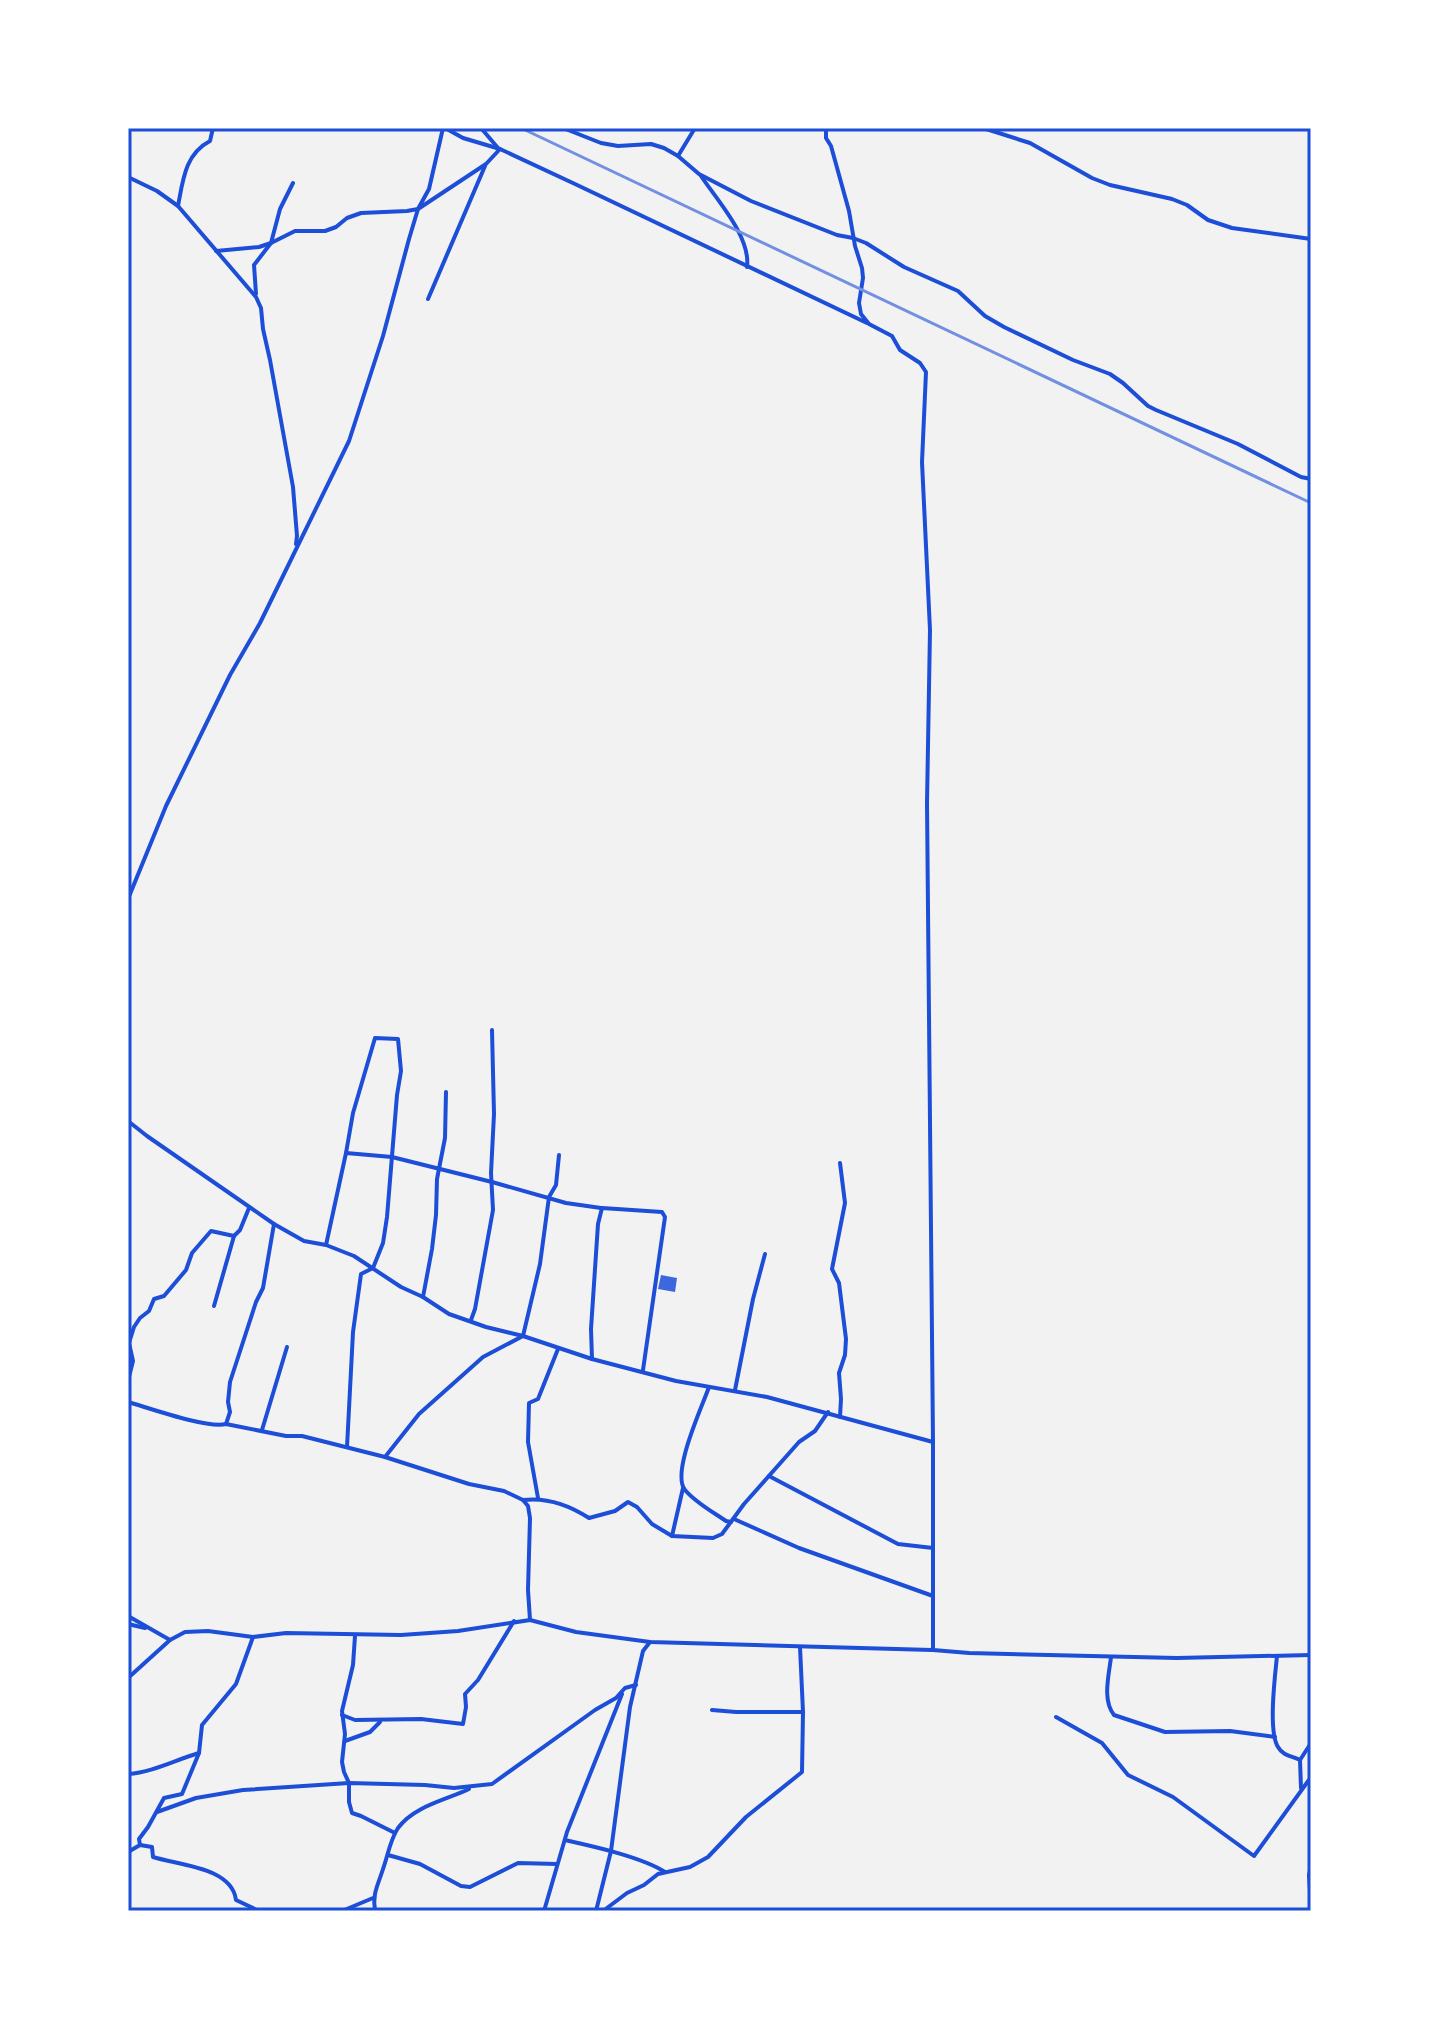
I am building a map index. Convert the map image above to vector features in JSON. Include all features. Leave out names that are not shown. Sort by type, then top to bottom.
[{"type":"street","points":[[178,206],[191,157],[200,146],[210,141],[213,128]]},
{"type":"street","points":[[128,899],[166,806],[349,441],[383,336],[418,209],[429,189],[444,128],[463,138],[500,149],[892,336],[900,350],[920,363],[926,372],[922,462],[930,630],[927,803],[933,1650]]},
{"type":"street","points":[[481,128],[500,149]]},
{"type":"street","points":[[563,128],[601,143],[618,146],[651,144],[678,156],[699,174],[751,201],[879,250],[904,267],[958,291],[985,316],[1004,327],[1110,374],[1148,406],[1311,479]]},
{"type":"street","points":[[678,156],[695,128]]},
{"type":"street","points":[[826,128],[826,138],[849,211],[863,278],[859,293],[861,314],[869,324]]},
{"type":"street","points":[[983,128],[1030,143],[1101,182],[1187,205],[1208,220],[1232,228],[1311,239]]},
{"type":"street","points":[[216,251],[259,247],[295,231],[325,231],[361,213],[418,209],[486,164],[500,149]]},
{"type":"street","points":[[428,299],[486,164]]},
{"type":"street","points":[[699,174],[735,225],[749,256],[747,267]]},
{"type":"street","points":[[128,177],[157,191],[178,206],[256,297],[261,308],[293,487],[297,536],[295,550]]},
{"type":"street","points":[[256,297],[254,265],[271,243],[280,209],[293,183]]},
{"type":"street","points":[[471,1320],[493,1210],[492,1030]]},
{"type":"street","points":[[326,1245],[353,1113],[375,1038],[398,1039],[401,1071],[383,1243],[373,1268],[361,1274],[353,1332],[347,1447]]},
{"type":"street","points":[[423,1297],[445,1138],[446,1092]]},
{"type":"street","points":[[128,1121],[274,1224],[304,1241],[326,1245],[354,1256],[449,1314],[592,1359],[676,1381],[735,1390],[828,1412],[933,1442]]},
{"type":"street","points":[[346,1153],[392,1157],[566,1203],[662,1212],[665,1217],[643,1371]]},
{"type":"street","points":[[385,1457],[419,1414],[483,1357],[523,1336],[540,1264],[549,1197],[556,1185],[559,1155]]},
{"type":"street","points":[[840,1163],[845,1203],[832,1269],[839,1283],[846,1339],[839,1373],[840,1417]]},
{"type":"street","points":[[214,1306],[234,1236],[240,1230],[249,1208]]},
{"type":"street","points":[[592,1359],[594,1277],[602,1208]]},
{"type":"street","points":[[226,1424],[230,1412],[230,1382],[263,1288],[274,1224]]},
{"type":"street","points":[[128,1381],[133,1361],[129,1343],[140,1318],[149,1311],[154,1299],[164,1296],[186,1270],[192,1253],[211,1231],[234,1236]]},
{"type":"street","points":[[735,1390],[765,1254]]},
{"type":"street","points":[[262,1430],[287,1347]]},
{"type":"street","points":[[538,1498],[528,1442],[529,1403],[538,1399],[558,1349]]},
{"type":"street","points":[[672,1536],[683,1488],[681,1481],[686,1449],[709,1386]]},
{"type":"street","points":[[128,1402],[203,1423],[302,1436],[515,1495],[528,1506],[530,1518],[530,1620]]},
{"type":"street","points":[[523,1500],[538,1498],[572,1507],[589,1518],[615,1511],[628,1502],[652,1524],[672,1536],[713,1538],[722,1534],[744,1504],[799,1442],[815,1431],[828,1412]]},
{"type":"street","points":[[769,1476],[898,1544],[933,1548]]},
{"type":"street","points":[[683,1488],[726,1521],[933,1596]]},
{"type":"street","points":[[128,1616],[170,1640]]},
{"type":"street","points":[[128,1678],[170,1640],[185,1632],[208,1631],[253,1637],[286,1633],[401,1635],[458,1631],[530,1620],[576,1632],[650,1642],[1111,1657],[1311,1655]]},
{"type":"street","points":[[342,1715],[355,1720],[421,1719],[463,1724],[465,1694],[478,1680],[514,1621]]},
{"type":"street","points":[[128,1624],[151,1629]]},
{"type":"street","points":[[355,1635],[353,1665],[342,1715],[345,1741],[342,1762],[349,1783],[349,1802],[352,1813],[395,1833]]},
{"type":"street","points":[[140,1845],[139,1839],[164,1798],[182,1794],[199,1753],[202,1725],[236,1684],[253,1637]]},
{"type":"street","points":[[596,1911],[611,1851],[630,1707],[643,1651],[650,1642]]},
{"type":"street","points":[[603,1911],[627,1893],[665,1872],[690,1867],[708,1857],[746,1817],[802,1772],[800,1647]]},
{"type":"street","points":[[1277,1656],[1273,1720],[1275,1737],[1278,1748],[1287,1756],[1300,1760]]},
{"type":"street","points":[[1111,1657],[1107,1698],[1114,1715],[1165,1732],[1230,1731],[1275,1737]]},
{"type":"street","points":[[157,1812],[196,1798],[243,1790],[349,1783],[454,1788],[492,1784],[616,1698],[625,1688],[636,1685]]},
{"type":"street","points":[[544,1911],[565,1840],[625,1688]]},
{"type":"street","points":[[712,1710],[803,1712]]},
{"type":"street","points":[[1056,1717],[1102,1743],[1128,1775],[1173,1797],[1254,1856],[1311,1777]]},
{"type":"street","points":[[345,1741],[370,1732],[382,1720]]},
{"type":"street","points":[[1301,1790],[1300,1760],[1311,1743]]},
{"type":"street","points":[[128,1774],[163,1767],[199,1753]]},
{"type":"street","points":[[375,1911],[373,1898],[395,1833],[419,1810],[474,1786]]},
{"type":"street","points":[[565,1840],[611,1851],[665,1872]]},
{"type":"street","points":[[128,1852],[140,1845],[152,1847],[153,1857],[198,1867],[225,1880],[235,1893],[236,1900],[259,1911]]},
{"type":"street","points":[[388,1855],[420,1864],[461,1886],[470,1887],[518,1863],[557,1864]]},
{"type":"street","points":[[1311,1866],[1311,1906]]},
{"type":"street","points":[[342,1911],[373,1898]]},
{"type":"building","points":[[661,1275],[677,1278],[675,1292],[658,1289]]},
{"type":"railway","points":[[521,128],[1311,503]]}]
